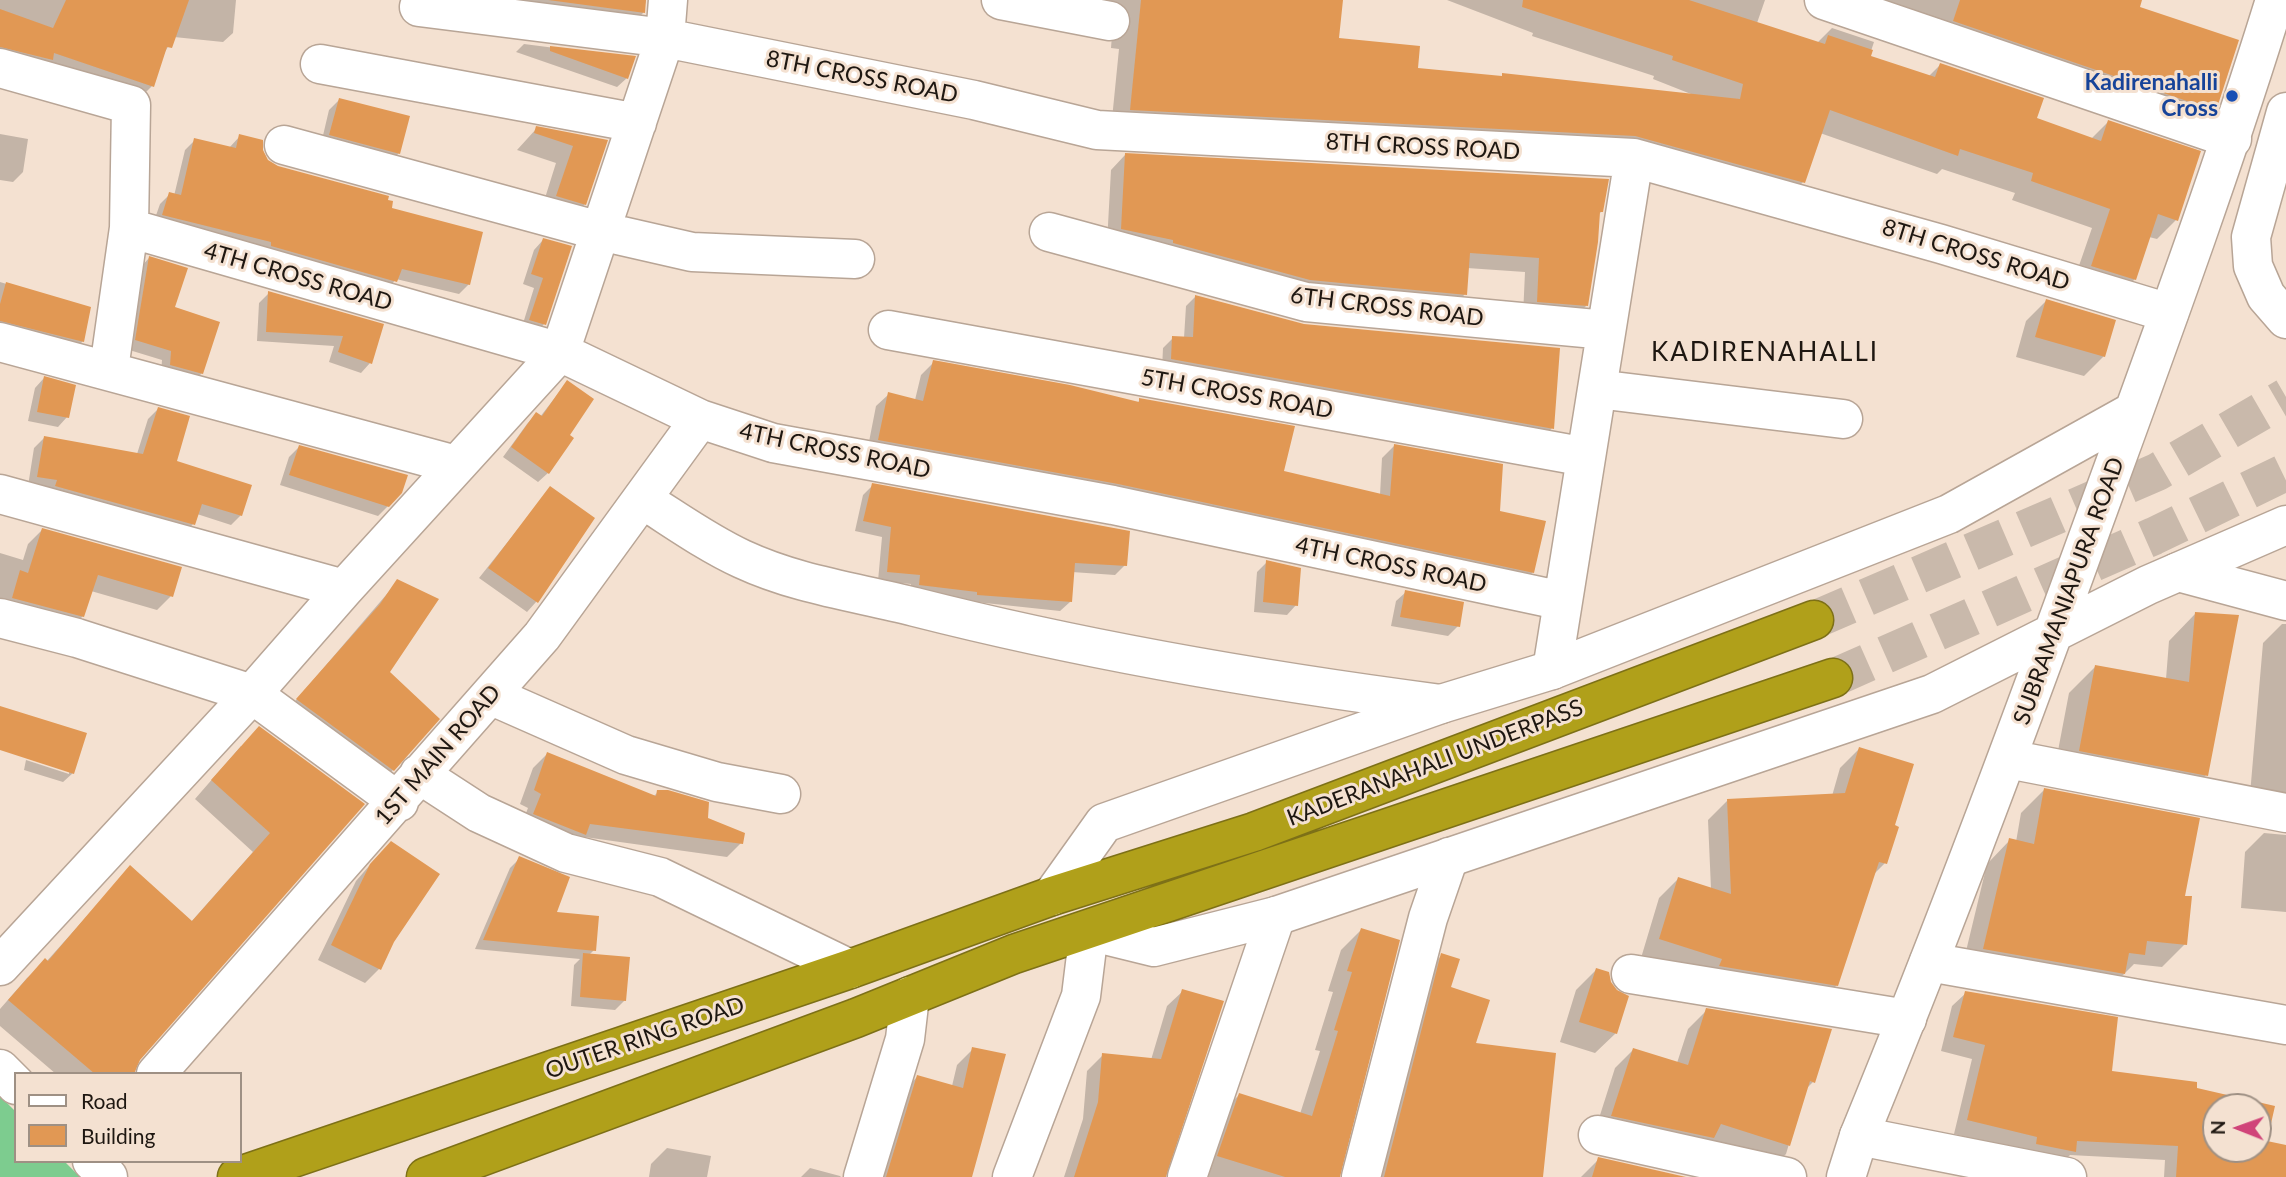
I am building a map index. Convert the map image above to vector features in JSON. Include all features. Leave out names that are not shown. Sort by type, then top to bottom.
[{"type":"highway","name":"KADERANAHALI UNDERPASS","points":[[1052,896],[1254,831],[1814,620]]},
{"type":"highway","name":"KADERANAHALI UNDERPASS","points":[[1089,931],[1833,678]]},
{"type":"highway","name":"OUTER RING ROAD","points":[[237,1177],[850,969],[1052,896]]},
{"type":"highway","points":[[426,1177],[468,1169],[1014,954],[1089,931]]},
{"type":"street","points":[[0,966],[252,694],[560,352],[665,38],[668,0]]},
{"type":"street","points":[[1001,0],[1110,21]]},
{"type":"street","points":[[1824,0],[2232,139]]},
{"type":"street","name":"SUBRAMANIAPURA ROAD","points":[[1846,1177],[1859,1136],[2008,759],[2232,139],[2275,0]]},
{"type":"street","name":"8TH CROSS ROAD","points":[[419,7],[665,38],[974,100],[1097,130],[1634,158],[1941,244],[2169,313]]},
{"type":"street","points":[[320,64],[637,123]]},
{"type":"street","points":[[0,68],[131,105],[129,228],[109,369]]},
{"type":"street","points":[[2286,112],[2251,237],[2253,266],[2266,296],[2286,319]]},
{"type":"street","points":[[284,145],[600,231],[692,252],[855,259]]},
{"type":"street","points":[[1552,670],[1634,158]]},
{"type":"street","name":"4TH CROSS ROAD","points":[[129,228],[560,352],[700,419],[773,443],[1113,505],[1563,601]]},
{"type":"street","name":"6TH CROSS ROAD","points":[[1049,232],[1306,302],[1606,330]]},
{"type":"street","name":"5TH CROSS ROAD","points":[[888,330],[1586,457]]},
{"type":"street","points":[[0,342],[109,369],[456,465]]},
{"type":"street","points":[[1597,389],[1843,419]]},
{"type":"street","points":[[1052,896],[1104,823],[1441,704],[1552,670],[1949,514],[2134,411]]},
{"type":"street","name":"1ST MAIN ROAD","points":[[158,1072],[542,636],[700,419]]},
{"type":"street","points":[[0,494],[344,589]]},
{"type":"street","points":[[642,499],[740,559],[808,585],[894,602],[1024,635],[1297,685],[1441,704]]},
{"type":"street","points":[[1012,1177],[1081,996],[1089,931],[1154,947],[1276,916],[1449,858],[1932,694],[2054,631],[2178,572],[2286,525]]},
{"type":"street","points":[[2178,572],[2286,601]]},
{"type":"street","points":[[0,618],[77,638],[252,694],[409,788],[479,813],[553,847],[660,877],[850,969]]},
{"type":"street","points":[[490,695],[626,755],[717,782],[780,794]]},
{"type":"street","points":[[2008,759],[2286,813]]},
{"type":"street","points":[[1361,1177],[1428,918],[1449,858]]},
{"type":"street","points":[[1187,1177],[1276,916]]},
{"type":"street","points":[[1929,962],[2286,1025]]},
{"type":"street","points":[[1631,974],[1907,1019]]},
{"type":"street","points":[[863,1177],[905,1039],[910,996]]},
{"type":"street","points":[[0,1069],[14,1083]]},
{"type":"street","points":[[1598,1135],[1787,1177]]},
{"type":"street","points":[[1859,1136],[2067,1177]]},
{"type":"street","points":[[94,1163],[108,1177]]},
{"type":"green space","points":[[0,1096],[14,1110],[14,1163],[66,1163],[80,1177],[0,1177]]},
{"type":"building","points":[[66,0],[189,0],[172,48],[167,47],[154,87],[54,53],[53,60],[0,47],[0,9],[53,28]]},
{"type":"building","points":[[548,0],[646,0],[645,13]]},
{"type":"building","points":[[1141,0],[1343,0],[1339,38],[1420,46],[1418,68],[1502,76],[1502,73],[1740,99],[1743,84],[1672,60],[1673,56],[1522,7],[1523,0],[1689,0],[1825,44],[1828,35],[1873,50],[1871,56],[1935,77],[1940,63],[2044,98],[2037,118],[2101,141],[2108,120],[2201,151],[2178,221],[2158,214],[2136,280],[2091,266],[2110,209],[2031,181],[2033,173],[1960,149],[1958,156],[1830,110],[1805,183],[1635,136],[1130,110]]},
{"type":"building","points":[[1960,0],[2142,0],[2140,7],[2239,40],[2216,111],[1953,21]]},
{"type":"building","points":[[550,46],[636,56],[628,79],[550,51]]},
{"type":"building","points":[[339,98],[410,116],[400,154],[329,135]]},
{"type":"building","points":[[536,126],[608,140],[586,205],[556,196],[573,146],[534,133]]},
{"type":"building","points":[[239,134],[263,140],[263,150],[268,160],[278,166],[389,196],[388,200],[393,201],[392,208],[483,232],[470,285],[402,269],[397,282],[271,246],[271,242],[162,215],[169,192],[181,195],[194,138],[236,148]]},
{"type":"building","points":[[1125,153],[1609,179],[1603,212],[1600,212],[1588,306],[1537,302],[1539,258],[1470,253],[1467,295],[1310,280],[1173,243],[1173,240],[1121,229]]},
{"type":"building","points":[[543,238],[572,246],[546,325],[529,320],[543,278],[531,274]]},
{"type":"building","points":[[149,256],[188,268],[175,307],[220,322],[203,374],[170,365],[171,351],[135,340]]},
{"type":"building","points":[[6,282],[91,307],[84,342],[0,321],[0,304]]},
{"type":"building","points":[[268,291],[384,324],[372,364],[338,352],[343,336],[266,332]]},
{"type":"building","points":[[1195,295],[1304,324],[1560,348],[1554,429],[1171,359],[1172,336],[1193,337]]},
{"type":"building","points":[[2046,299],[2116,320],[2105,357],[2035,337]]},
{"type":"building","points":[[933,360],[1070,385],[1139,402],[1139,398],[1295,426],[1284,471],[1390,496],[1394,444],[1503,464],[1500,511],[1546,521],[1534,573],[1118,484],[878,440],[888,392],[923,401]]},
{"type":"building","points":[[44,376],[76,385],[69,418],[37,412]]},
{"type":"building","points":[[567,380],[594,399],[570,435],[574,438],[549,474],[511,447],[536,412],[542,416]]},
{"type":"building","points":[[158,407],[190,416],[177,461],[252,485],[242,516],[202,504],[195,525],[55,486],[57,480],[37,477],[44,436],[143,454]]},
{"type":"building","points":[[299,445],[408,475],[402,493],[389,507],[289,475]]},
{"type":"building","points":[[872,483],[1130,531],[1127,566],[1075,563],[1072,602],[977,595],[977,592],[919,585],[920,575],[887,572],[891,527],[863,521]]},
{"type":"building","points":[[550,486],[595,518],[538,603],[488,568]]},
{"type":"building","points":[[42,528],[182,567],[173,597],[98,575],[84,617],[12,598],[20,570],[28,573]]},
{"type":"building","points":[[1266,560],[1301,568],[1298,606],[1263,602]]},
{"type":"building","points":[[397,579],[439,599],[390,672],[440,719],[394,771],[296,699],[380,604]]},
{"type":"building","points":[[1405,590],[1464,602],[1460,627],[1400,617]]},
{"type":"building","points":[[2195,612],[2239,615],[2208,776],[2079,751],[2095,665],[2189,682]]},
{"type":"building","points":[[0,706],[87,733],[74,774],[0,750]]},
{"type":"building","points":[[259,726],[365,804],[140,1060],[135,1072],[93,1072],[8,1000],[45,958],[48,961],[130,865],[192,921],[270,833],[211,780]]},
{"type":"building","points":[[1859,747],[1914,764],[1895,825],[1899,827],[1887,864],[1879,862],[1838,986],[1719,966],[1722,959],[1659,939],[1678,877],[1731,894],[1727,799],[1845,793]]},
{"type":"building","points":[[547,752],[656,796],[657,790],[668,790],[709,802],[708,818],[745,833],[743,844],[590,824],[586,835],[533,814],[541,794],[534,790]]},
{"type":"building","points":[[2044,788],[2200,818],[2185,896],[2192,896],[2187,945],[2147,941],[2145,955],[2129,953],[2125,974],[1983,949],[2009,838],[2034,844]]},
{"type":"building","points":[[391,841],[440,874],[394,942],[381,970],[331,945],[370,864]]},
{"type":"building","points":[[519,856],[570,877],[557,912],[599,916],[596,951],[483,940]]},
{"type":"building","points":[[1361,928],[1400,940],[1340,1177],[1285,1177],[1217,1156],[1239,1093],[1312,1116],[1338,1031],[1334,1030],[1352,972],[1347,971]]},
{"type":"building","points":[[583,953],[630,957],[626,1001],[580,997]]},
{"type":"building","points":[[1441,953],[1460,959],[1451,987],[1490,1000],[1476,1043],[1556,1053],[1543,1177],[1384,1177]]},
{"type":"building","points":[[1596,968],[1609,972],[1611,982],[1617,990],[1629,996],[1617,1034],[1579,1022]]},
{"type":"building","points":[[1182,989],[1224,1001],[1166,1177],[1074,1177],[1098,1102],[1102,1053],[1161,1059]]},
{"type":"building","points":[[1965,991],[2118,1017],[2112,1071],[2197,1082],[2197,1088],[2219,1093],[2202,1093],[2202,1163],[2272,1163],[2272,1142],[2286,1145],[2286,1177],[2176,1177],[2178,1146],[2077,1141],[2076,1152],[2036,1144],[2037,1137],[1967,1120],[1985,1045],[1953,1037]]},
{"type":"building","points":[[1706,1008],[1832,1029],[1815,1083],[1810,1081],[1790,1146],[1721,1124],[1714,1138],[1611,1116],[1633,1048],[1688,1065]]},
{"type":"building","points":[[972,1047],[1006,1054],[972,1177],[886,1177],[917,1075],[963,1088]]},
{"type":"building","points":[[1598,1157],[1686,1177],[1592,1177]]},
{"type":"tunnel","points":[[1814,620],[2157,472],[2286,397]]},
{"type":"tunnel","points":[[1833,678],[2154,536],[2286,472]]},
{"type":"place","name":"Kadirenahalli Cross","points":[[2232,96]]},
{"type":"district","name":"KADIRENAHALLI","points":[[1765,353]]}]
